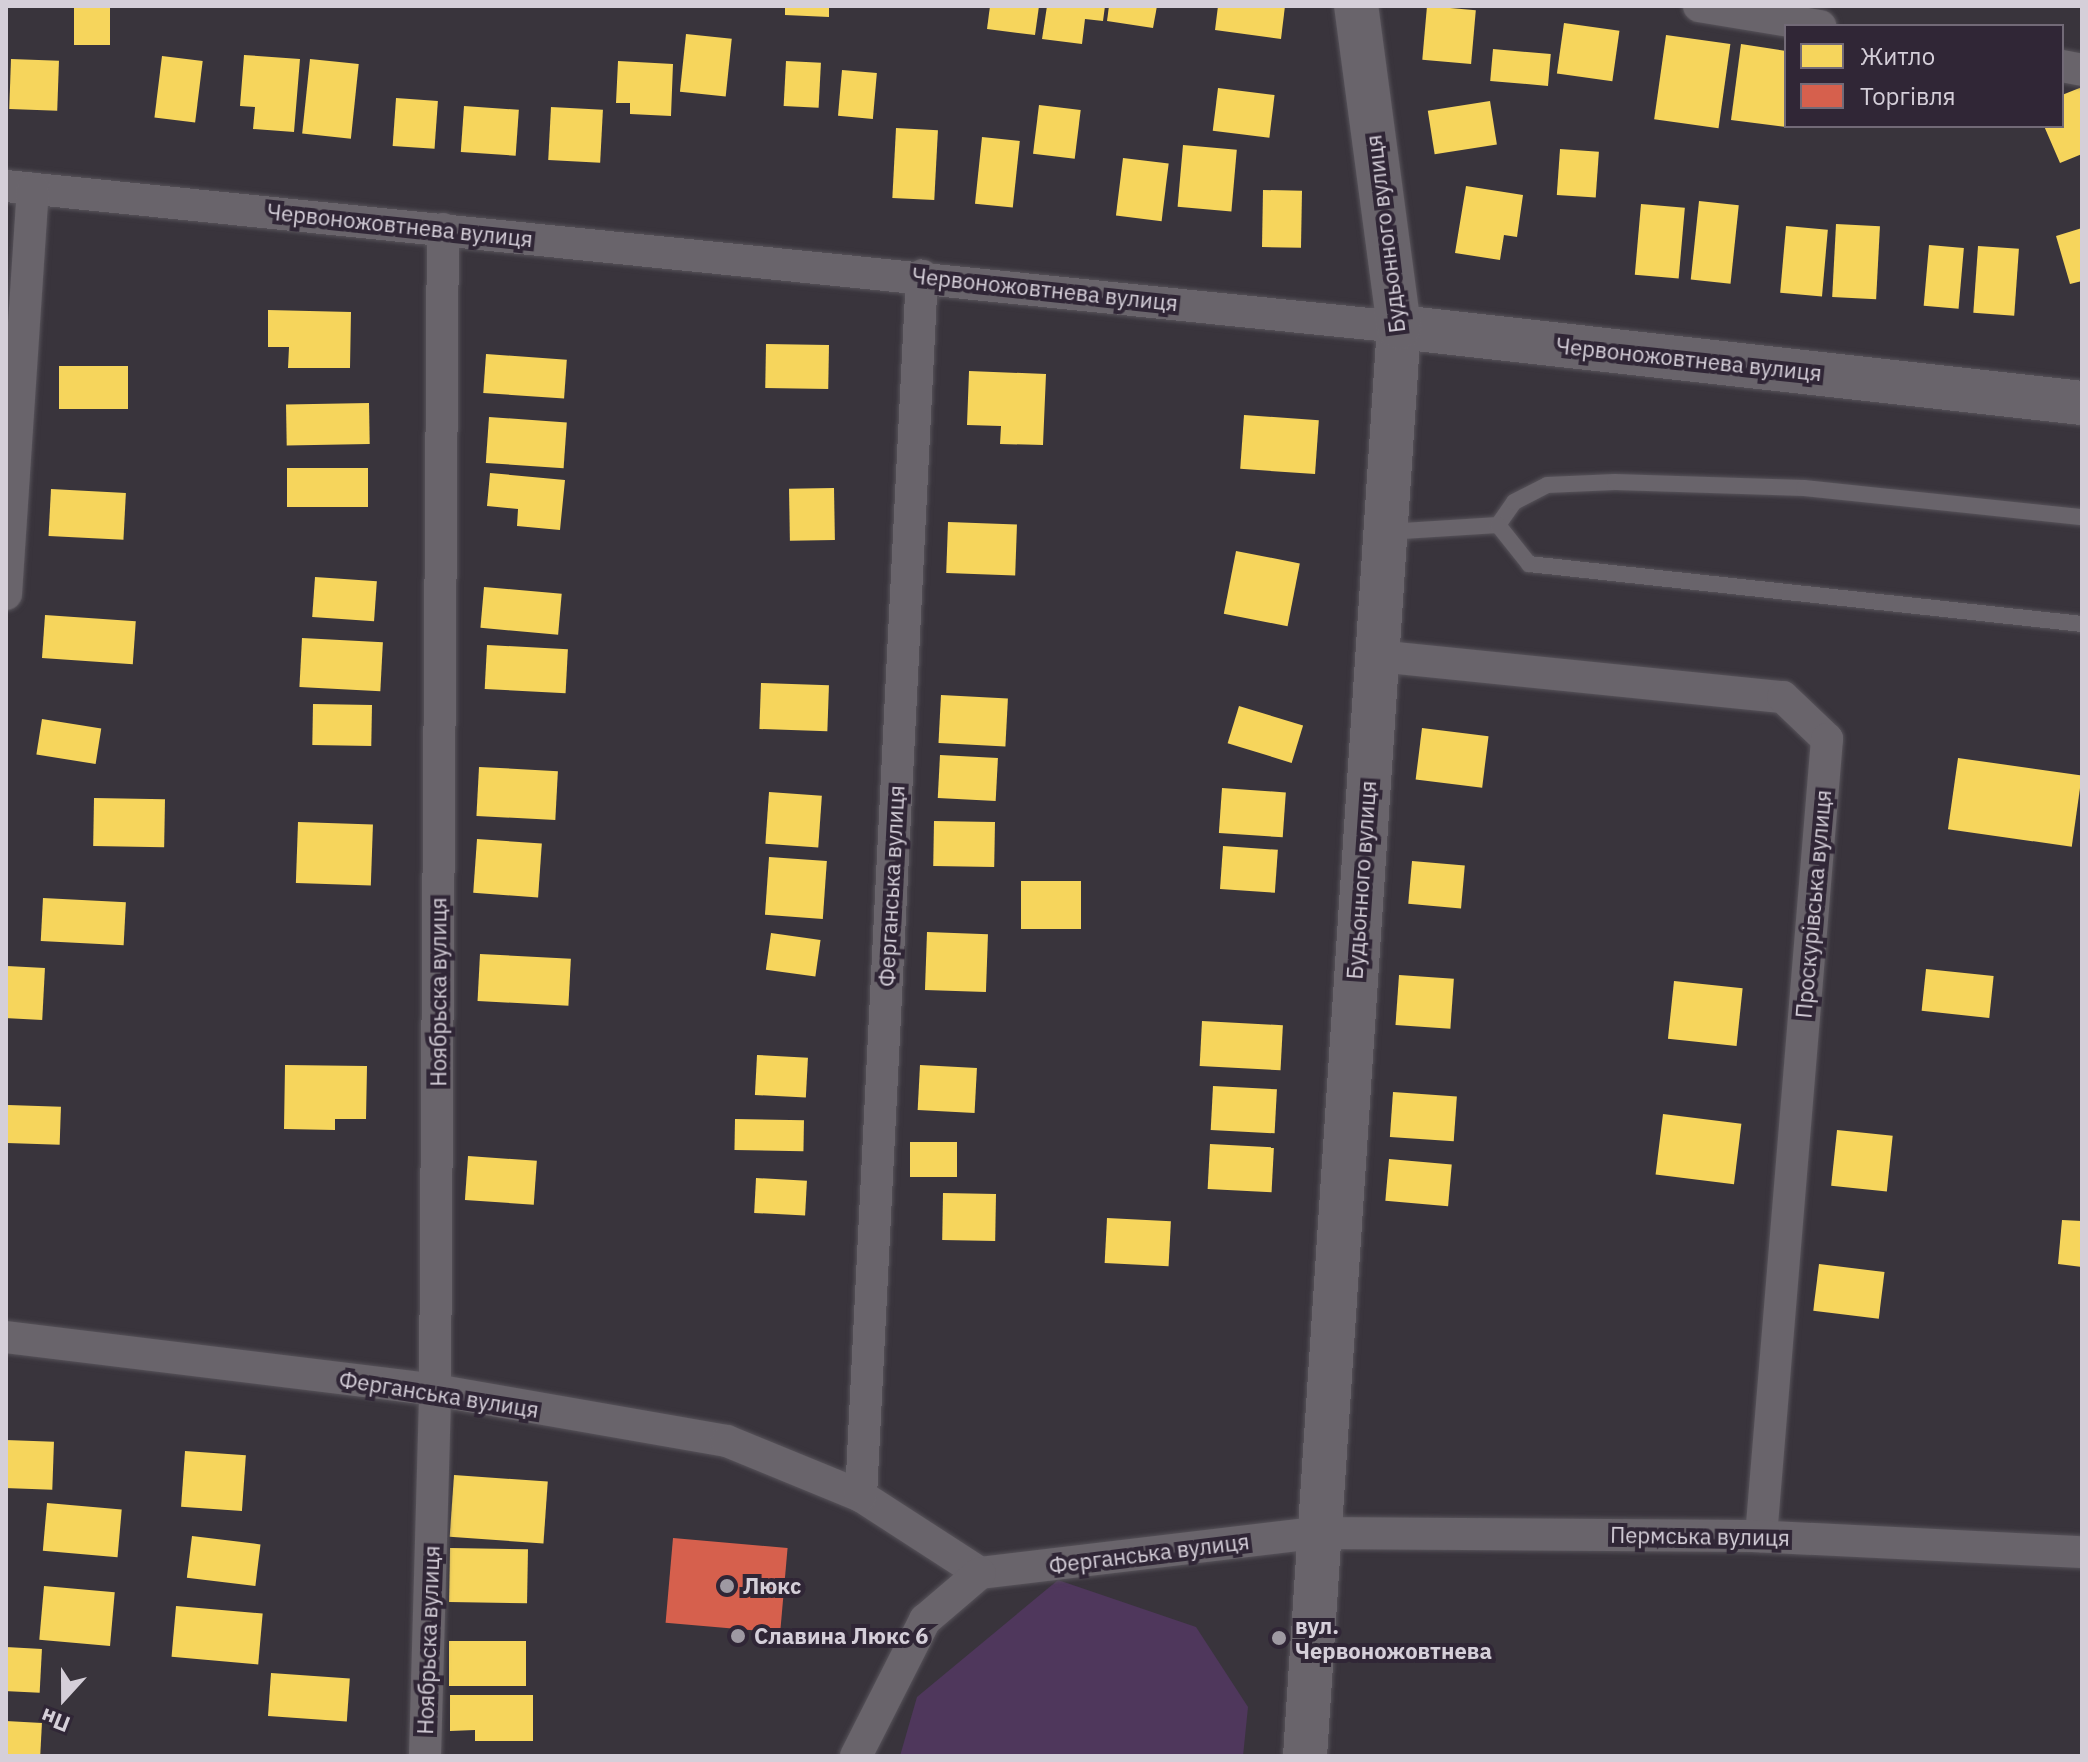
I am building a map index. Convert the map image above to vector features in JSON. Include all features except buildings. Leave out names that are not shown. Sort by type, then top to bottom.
[{"type":"main road","name":"Будьонного вулиця","points":[[1305,1756],[1317,1533],[1399,327],[1356,6]]},
{"type":"main road","name":"Червоножовтнева вулиця","points":[[1399,327],[2082,403]]},
{"type":"street","points":[[1699,6],[1808,24]]},
{"type":"street","name":"Червоножовтнева вулиця","points":[[19,188],[922,276],[1399,327]]},
{"type":"street","points":[[6,594],[19,188]]},
{"type":"street","name":"Ноябрьска вулиця","points":[[425,1756],[435,1390],[443,229]]},
{"type":"street","name":"Ферганська вулиця","points":[[861,1496],[922,276]]},
{"type":"street","name":"Проскурівська вулиця","points":[[1377,656],[1783,697],[1827,739],[1761,1536]]},
{"type":"street","name":"Ферганська вулиця","points":[[6,1337],[435,1390],[727,1441],[861,1496],[980,1573],[1317,1533]]},
{"type":"street","name":"Пермська вулиця","points":[[1317,1533],[1761,1536],[2082,1552]]},
{"type":"street","points":[[856,1756],[925,1620],[980,1573]]},
{"type":"lane","points":[[1498,525],[1514,502],[1547,485],[1615,482],[1804,488],[2082,517]]},
{"type":"lane","points":[[1387,532],[1498,525]]},
{"type":"lane","points":[[1498,525],[1529,564],[2082,624]]},
{"type":"shaded area","points":[[1058,1580],[1196,1627],[1248,1707],[1243,1756],[900,1756],[917,1697]]},
{"type":"place","name":"Люкс","points":[[727,1586]]},
{"type":"place","name":"Славина Люкс 6","points":[[738,1636]]},
{"type":"place","name":"вул. Червоножовтнева","points":[[1279,1638]]}]
